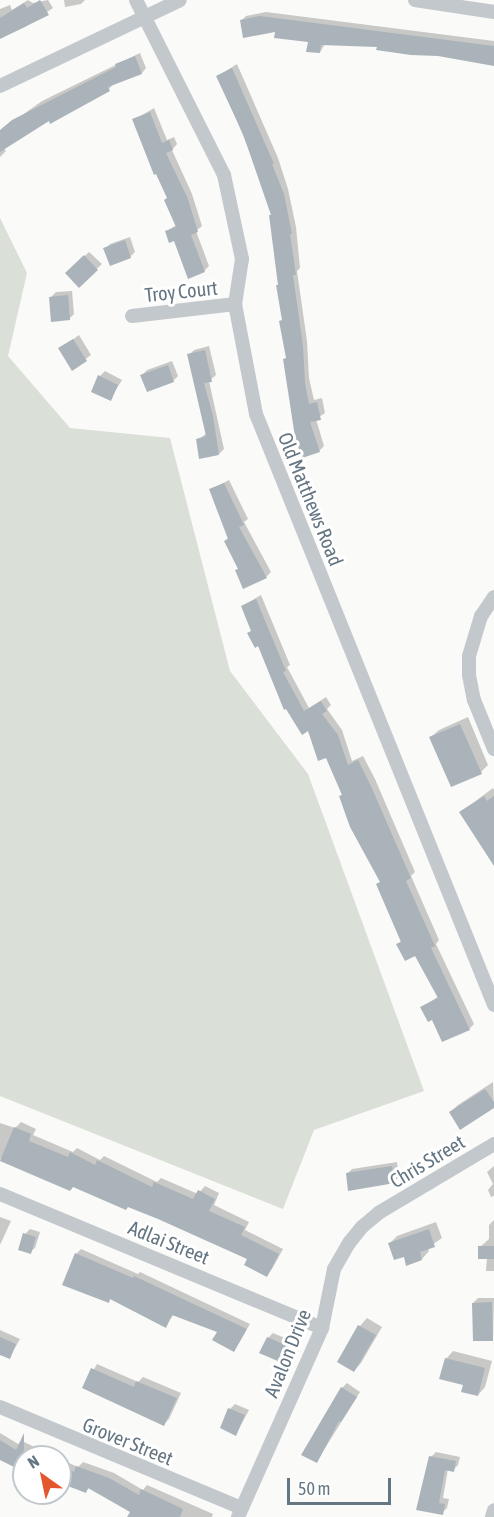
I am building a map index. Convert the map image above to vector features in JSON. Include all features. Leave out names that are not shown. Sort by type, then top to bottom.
[{"type":"street","name":"Old Matthews Road","points":[[136,0],[146,15],[224,175],[242,259],[235,304],[256,414],[494,1005]]},
{"type":"street","points":[[0,86],[180,0]]},
{"type":"street","points":[[415,0],[494,12]]},
{"type":"street","name":"Troy Court","points":[[132,316],[235,304]]},
{"type":"street","points":[[494,597],[481,616],[469,656],[469,675],[474,700],[494,749]]},
{"type":"street","name":"Chris Street","points":[[380,1212],[494,1144]]},
{"type":"street","name":"Adlai Street","points":[[0,1194],[322,1328]]},
{"type":"street","name":"Avalon Drive","points":[[240,1513],[322,1328],[334,1269],[349,1243],[362,1227],[380,1212]]},
{"type":"street","name":"Grover Street","points":[[0,1407],[240,1513]]},
{"type":"street","points":[[492,1517],[494,1511]]},
{"type":"shaded area","points":[[0,218],[27,273],[8,356],[70,428],[170,438],[230,671],[308,774],[424,1091],[314,1130],[283,1209],[0,1096]]},
{"type":"building","points":[[40,0],[49,15],[0,39],[0,18],[24,3],[27,8]]},
{"type":"building","points":[[260,16],[494,46],[494,66],[438,56],[376,50],[377,47],[321,45],[320,53],[306,52],[308,42],[274,38],[275,32],[243,38],[240,20]]},
{"type":"building","points":[[135,56],[142,74],[108,87],[110,91],[50,124],[49,121],[0,152],[0,130],[12,120],[116,67],[115,64]]},
{"type":"building","points":[[232,68],[274,164],[272,164],[284,194],[292,234],[290,234],[296,275],[293,275],[303,346],[305,383],[309,404],[317,402],[321,420],[310,422],[320,452],[302,458],[295,437],[283,359],[286,358],[279,321],[282,320],[276,285],[278,285],[269,215],[271,215],[243,134],[216,76]]},
{"type":"building","points":[[150,112],[162,143],[169,140],[173,150],[166,153],[188,199],[198,232],[191,235],[205,272],[188,279],[174,241],[169,243],[165,231],[176,227],[164,200],[167,198],[156,174],[154,175],[132,119]]},
{"type":"building","points":[[125,240],[131,258],[110,266],[103,248]]},
{"type":"building","points":[[84,255],[98,270],[79,288],[65,273]]},
{"type":"building","points":[[68,295],[70,320],[51,322],[49,297]]},
{"type":"building","points":[[73,339],[87,361],[72,371],[58,348]]},
{"type":"building","points":[[205,350],[212,382],[204,383],[213,416],[219,455],[199,459],[196,439],[206,436],[187,354]]},
{"type":"building","points":[[168,365],[174,382],[147,392],[140,375]]},
{"type":"building","points":[[98,375],[118,385],[111,401],[91,392]]},
{"type":"building","points":[[224,483],[244,525],[239,527],[267,578],[243,589],[235,570],[238,569],[224,541],[228,539],[209,489]]},
{"type":"building","points":[[256,599],[286,671],[283,672],[304,711],[321,701],[327,711],[322,714],[338,735],[348,765],[358,760],[370,784],[411,878],[406,881],[435,946],[431,948],[470,1030],[442,1042],[432,1020],[428,1022],[420,1007],[438,998],[415,956],[405,961],[396,944],[401,942],[376,884],[380,882],[350,827],[339,796],[342,795],[326,758],[318,761],[308,731],[302,735],[286,709],[284,710],[258,646],[255,648],[247,633],[251,631],[241,606]]},
{"type":"building","points":[[460,724],[482,774],[451,787],[429,737]]},
{"type":"building","points":[[484,796],[487,801],[494,796],[494,866],[459,812]]},
{"type":"building","points":[[485,1089],[494,1102],[494,1108],[460,1130],[449,1112]]},
{"type":"building","points":[[14,1127],[31,1134],[29,1141],[68,1157],[70,1152],[95,1165],[97,1160],[152,1187],[154,1182],[193,1199],[198,1190],[215,1199],[209,1211],[245,1227],[241,1235],[279,1254],[267,1277],[244,1265],[247,1259],[158,1219],[128,1207],[126,1210],[73,1187],[70,1191],[0,1161]]},
{"type":"building","points":[[392,1166],[395,1183],[348,1191],[346,1173]]},
{"type":"building","points":[[429,1229],[435,1247],[420,1252],[422,1260],[406,1266],[404,1257],[394,1260],[388,1243]]},
{"type":"building","points":[[23,1233],[36,1237],[31,1254],[18,1250]]},
{"type":"building","points":[[478,1246],[494,1246],[494,1259],[478,1259]]},
{"type":"building","points":[[75,1253],[133,1278],[134,1276],[247,1329],[234,1352],[212,1340],[217,1332],[172,1315],[166,1328],[110,1299],[109,1303],[62,1285]]},
{"type":"building","points":[[492,1302],[493,1341],[473,1341],[472,1303]]},
{"type":"building","points":[[358,1325],[376,1335],[354,1372],[337,1362]]},
{"type":"building","points":[[0,1337],[16,1344],[10,1359],[0,1355]]},
{"type":"building","points":[[267,1337],[295,1349],[287,1365],[259,1353]]},
{"type":"building","points":[[445,1358],[485,1368],[478,1396],[461,1392],[463,1385],[439,1379]]},
{"type":"building","points":[[91,1368],[134,1387],[136,1381],[177,1398],[164,1426],[82,1388]]},
{"type":"building","points":[[341,1387],[357,1397],[341,1422],[339,1421],[317,1463],[301,1455]]},
{"type":"building","points":[[228,1408],[245,1415],[236,1436],[220,1428]]},
{"type":"building","points":[[24,1433],[24,1445],[18,1445]]},
{"type":"building","points":[[0,1440],[12,1448],[12,1466],[0,1460]]},
{"type":"building","points":[[429,1456],[456,1461],[454,1472],[445,1470],[439,1503],[445,1504],[443,1515],[416,1510]]},
{"type":"building","points":[[76,1466],[109,1478],[139,1495],[141,1489],[183,1509],[180,1517],[127,1517],[130,1512],[88,1488],[86,1493],[72,1488],[72,1471],[74,1472]]}]
